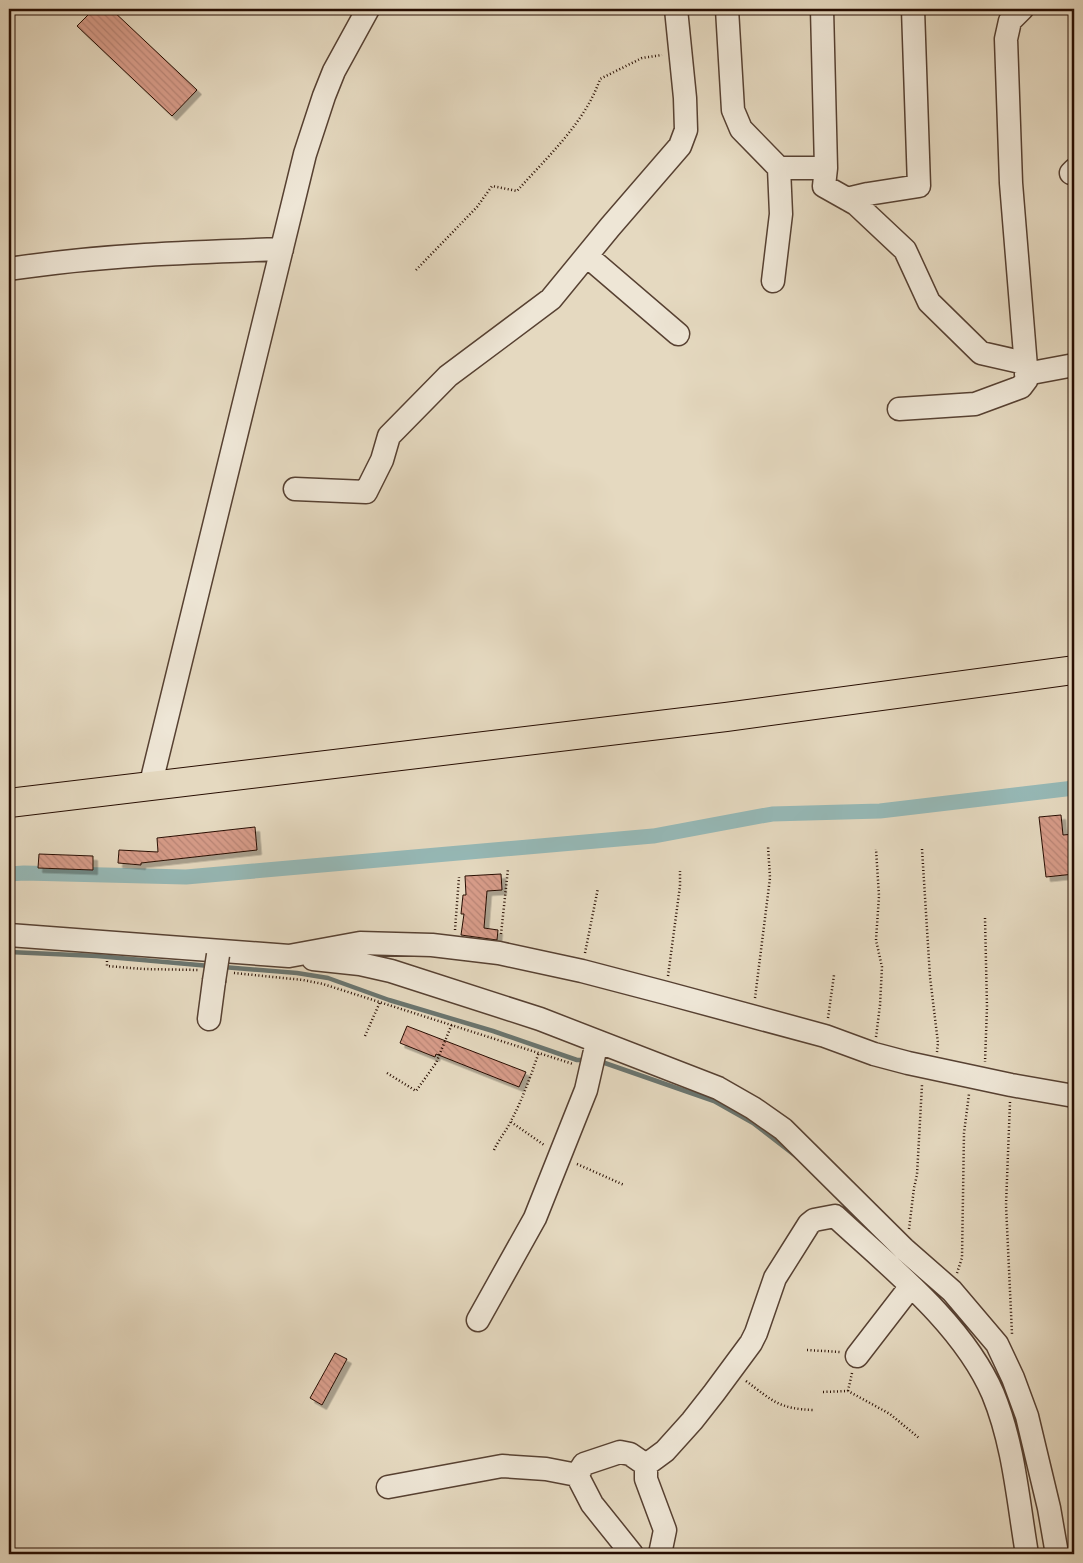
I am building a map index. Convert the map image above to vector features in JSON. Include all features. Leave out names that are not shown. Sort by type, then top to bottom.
[{"type":"highway","points":[[9,804],[726,717],[1074,670]]},
{"type":"street","points":[[150,787],[305,154],[334,71],[368,9]]},
{"type":"street","points":[[295,489],[366,492],[382,460],[389,436],[448,376],[551,299],[680,146],[686,130],[685,98],[676,9]]},
{"type":"street","points":[[727,9],[733,110],[741,129],[779,168],[781,214],[773,281]]},
{"type":"street","points":[[822,9],[826,168],[824,186],[856,204],[905,250],[930,302],[981,353],[1026,368],[1074,365]]},
{"type":"street","points":[[847,199],[919,186],[913,9]]},
{"type":"street","points":[[899,409],[974,404],[1021,387],[1027,379],[1011,182],[1006,39],[1010,21],[1022,9]]},
{"type":"street","points":[[779,168],[826,168]]},
{"type":"street","points":[[9,269],[159,253],[282,249]]},
{"type":"street","points":[[588,256],[678,334]]},
{"type":"street","points":[[9,935],[218,966],[289,956],[360,954],[454,947],[499,953],[582,971],[666,993],[825,1036],[874,1054],[930,1068],[1074,1096]]},
{"type":"street","points":[[360,954],[391,971],[540,1019],[718,1088],[767,1117],[783,1129],[904,1249],[952,1292],[997,1344],[1022,1398],[1049,1508],[1057,1554]]},
{"type":"street","points":[[209,1019],[218,966]]},
{"type":"street","points":[[478,1320],[530,1230],[586,1090],[598,1042]]},
{"type":"street","points":[[646,1465],[665,1451],[709,1400],[731,1370],[756,1333],[776,1278],[809,1224],[814,1220],[835,1216],[911,1286],[963,1342],[982,1371],[994,1396],[1009,1447],[1027,1554]]},
{"type":"street","points":[[857,1356],[911,1286]]},
{"type":"street","points":[[577,1475],[584,1464],[620,1452],[630,1454],[646,1465]]},
{"type":"street","points":[[646,1465],[646,1479],[665,1530],[660,1554]]},
{"type":"street","points":[[388,1487],[502,1466],[546,1469],[577,1475]]},
{"type":"street","points":[[577,1475],[592,1504],[632,1554]]},
{"type":"path","points":[[416,270],[477,207],[492,186],[517,191],[581,118],[600,79],[642,58],[660,55],[681,55]]},
{"type":"path","points":[[752,1017],[764,938],[770,878],[768,846]]},
{"type":"path","points":[[874,1054],[882,967],[876,940],[879,896],[876,849]]},
{"type":"path","points":[[904,1249],[909,1234],[917,1175],[919,1120],[930,1068],[938,1042],[930,977],[922,849]]},
{"type":"path","points":[[499,953],[508,869]]},
{"type":"path","points":[[666,993],[680,886],[680,871]]},
{"type":"path","points":[[454,947],[459,877]]},
{"type":"path","points":[[582,971],[598,888]]},
{"type":"path","points":[[952,1292],[962,1258],[964,1133],[978,1078],[987,1007],[985,918]]},
{"type":"path","points":[[107,966],[143,969],[218,966],[323,984],[591,1070]]},
{"type":"path","points":[[825,1036],[834,975]]},
{"type":"path","points":[[365,1036],[380,1002]]},
{"type":"path","points":[[387,1073],[416,1091],[436,1063],[452,1024]]},
{"type":"path","points":[[494,1150],[514,1114],[539,1052]]},
{"type":"path","points":[[1011,1085],[1006,1205],[1012,1340]]},
{"type":"path","points":[[807,1350],[849,1352],[857,1356]]},
{"type":"path","points":[[731,1370],[772,1401],[794,1410],[814,1410]]},
{"type":"path","points":[[824,1392],[848,1391],[890,1414],[919,1438]]},
{"type":"building","points":[[94,9],[111,9],[197,90],[172,116],[77,26]]},
{"type":"building","points":[[1061,815],[1063,835],[1074,834],[1074,874],[1046,877],[1039,817]]},
{"type":"building","points":[[255,827],[257,850],[141,863],[141,865],[118,863],[119,850],[158,852],[157,838]]},
{"type":"building","points":[[39,854],[93,856],[93,870],[38,868]]},
{"type":"building","points":[[501,874],[502,890],[487,891],[484,928],[498,930],[497,940],[461,935],[464,914],[461,914],[463,895],[466,895],[465,876]]},
{"type":"building","points":[[407,1026],[526,1072],[519,1087],[436,1054],[435,1057],[400,1043]]},
{"type":"building","points":[[335,1353],[347,1359],[322,1405],[310,1398]]},
{"type":"waterway","points":[[9,874],[186,877],[653,836],[772,814],[880,811],[1074,788]]},
{"type":"waterway","points":[[9,952],[97,956],[210,966]]},
{"type":"waterway","points":[[223,967],[297,973],[328,978],[389,1000],[493,1031],[577,1060],[586,1060]]},
{"type":"waterway","points":[[599,1061],[714,1101],[753,1123],[797,1157]]}]
